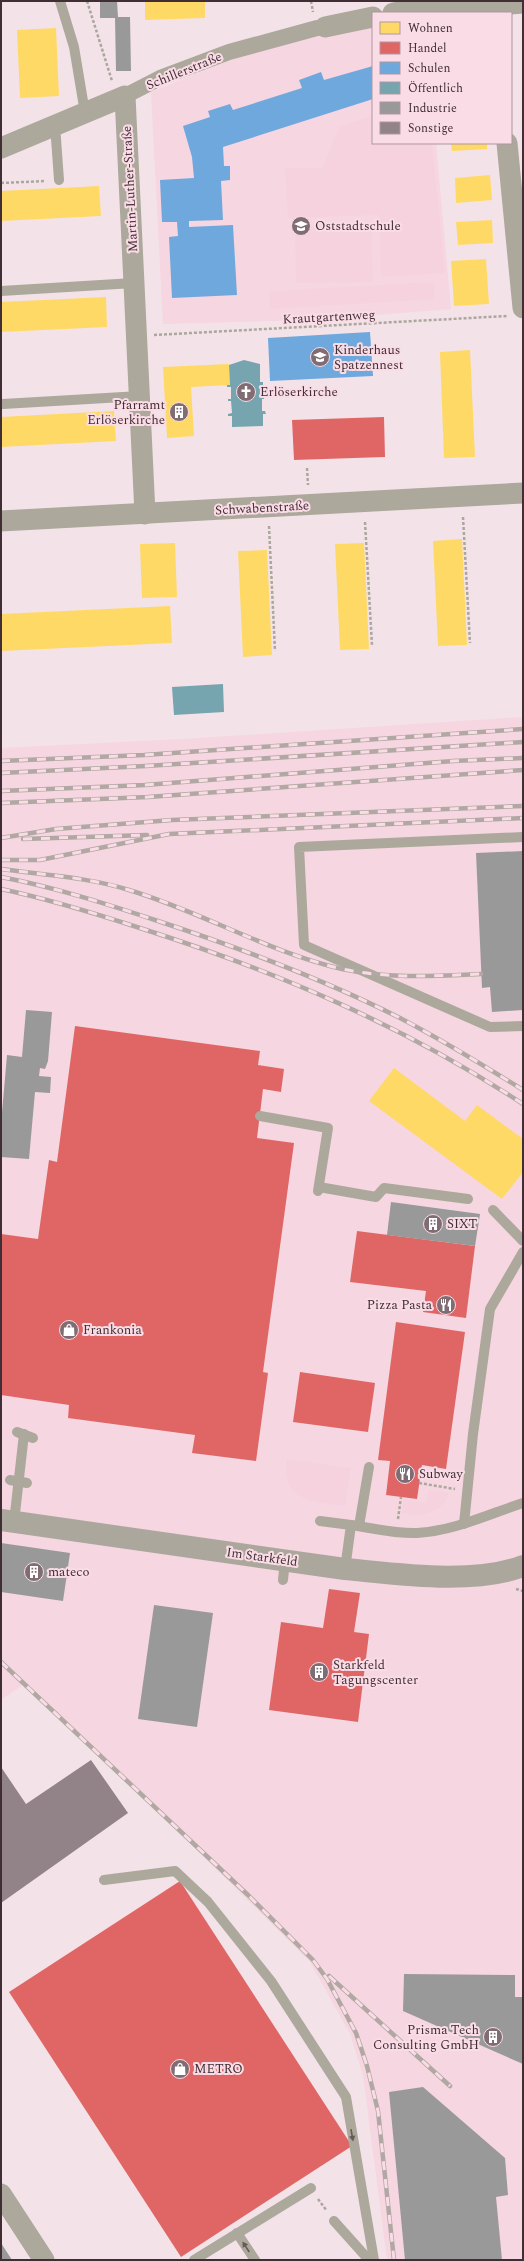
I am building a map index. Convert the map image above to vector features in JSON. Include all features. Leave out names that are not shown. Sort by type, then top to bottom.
[{"type":"main road","name":"Im Starkfeld","points":[[8,1521],[284,1570],[345,1569],[400,1574],[475,1575],[504,1573],[523,1566]]},
{"type":"street","points":[[399,12],[422,8],[453,9],[494,7],[523,3]]},
{"type":"street","name":"Schillerstraße","points":[[1,148],[121,98],[160,78],[230,52],[321,27],[372,17]]},
{"type":"street","name":"Martin-Luther-Straße","points":[[121,98],[134,283],[145,514]]},
{"type":"street","points":[[507,144],[516,312]]},
{"type":"street","name":"Schwabenstraße","points":[[1,521],[523,493]]},
{"type":"street","points":[[1,2194],[44,2260]]},
{"type":"lane","points":[[60,1],[74,48],[85,113]]},
{"type":"lane","points":[[55,125],[59,180]]},
{"type":"lane","points":[[1,291],[134,283]]},
{"type":"lane","points":[[3,404],[140,396]]},
{"type":"lane","points":[[523,837],[299,847],[304,945],[490,1027],[523,1026]]},
{"type":"lane","points":[[260,1116],[328,1128],[319,1189],[376,1197],[384,1188],[468,1199]]},
{"type":"lane","points":[[493,1210],[523,1241]]},
{"type":"lane","points":[[464,1524],[490,1308],[523,1252]]},
{"type":"lane","points":[[8,1521],[19,1482],[25,1435]]},
{"type":"lane","points":[[345,1569],[368,1467]]},
{"type":"lane","points":[[320,1521],[396,1532],[432,1531],[464,1524],[523,1503]]},
{"type":"lane","points":[[104,1880],[175,1871],[208,1902],[271,1981],[346,2097],[374,2260]]},
{"type":"lane","points":[[194,2260],[311,2188]]},
{"type":"lane","points":[[334,2221],[369,2260]]},
{"type":"lane","points":[[237,2233],[255,2260]]},
{"type":"path","points":[[87,1],[121,98]]},
{"type":"path","points":[[1,183],[59,180]]},
{"type":"path","name":"Krautgartenweg","points":[[137,336],[516,312]]},
{"type":"path","points":[[307,468],[308,485]]},
{"type":"path","points":[[464,517],[470,643]]},
{"type":"path","points":[[365,522],[372,645]]},
{"type":"path","points":[[269,526],[275,651]]},
{"type":"path","points":[[419,1483],[467,1491]]},
{"type":"path","points":[[396,1532],[401,1497]]},
{"type":"path","points":[[515,1589],[523,1591]]},
{"type":"path","points":[[311,2188],[334,2221]]},
{"type":"shaded area","name":"Oststadtschule","points":[[372,24],[372,144],[436,144],[451,309],[312,320],[163,324],[151,92],[236,58],[323,34]]},
{"type":"shaded area","points":[[372,116],[372,144],[432,144],[445,273],[381,277],[379,215],[288,218],[285,168],[322,168],[340,126]]},
{"type":"shaded area","points":[[372,224],[373,282],[296,283],[295,226]]},
{"type":"shaded area","points":[[434,282],[435,299],[270,309],[269,291]]},
{"type":"shaded area","points":[[523,717],[523,2260],[387,2260],[363,2075],[350,2034],[310,1962],[33,1688],[26,1683],[2,1699],[1,1697],[1,748],[183,739]]},
{"type":"shaded area","points":[[287,1459],[351,1468],[345,1506],[321,1503],[301,1497],[289,1484],[286,1473]]},
{"type":"shaded area","points":[[429,1490],[449,1493],[446,1500],[436,1510],[416,1515],[402,1513],[404,1499],[426,1503]]},
{"type":"building: Wohnen","points":[[145,1],[205,1],[205,18],[145,20]]},
{"type":"building: Wohnen","points":[[56,28],[59,96],[20,98],[17,30]]},
{"type":"building: Wohnen","points":[[451,144],[487,144],[487,149],[452,151]]},
{"type":"building: Wohnen","points":[[490,175],[492,200],[456,203],[455,178]]},
{"type":"building: Wohnen","points":[[99,186],[101,216],[1,221],[1,191]]},
{"type":"building: Wohnen","points":[[492,220],[493,243],[458,245],[456,222]]},
{"type":"building: Wohnen","points":[[486,259],[489,304],[454,306],[451,261]]},
{"type":"building: Wohnen","points":[[106,297],[107,327],[1,332],[1,302]]},
{"type":"building: Wohnen","points":[[470,350],[475,457],[444,458],[440,352]]},
{"type":"building: Wohnen","name":"Pfarramt Erlöserkirche","points":[[229,364],[230,385],[191,387],[194,436],[167,438],[163,367]]},
{"type":"building: Wohnen","points":[[114,411],[116,441],[1,447],[1,417]]},
{"type":"building: Wohnen","points":[[462,539],[467,645],[438,646],[433,541]]},
{"type":"building: Wohnen","points":[[175,543],[177,597],[142,598],[140,544]]},
{"type":"building: Wohnen","points":[[364,543],[369,649],[340,650],[335,544]]},
{"type":"building: Wohnen","points":[[267,550],[272,655],[243,657],[238,551]]},
{"type":"building: Wohnen","points":[[170,606],[172,643],[1,651],[1,614]]},
{"type":"building: Wohnen","points":[[394,1068],[465,1121],[477,1105],[523,1139],[523,1172],[502,1199],[369,1101]]},
{"type":"building: Handel","points":[[384,417],[385,457],[294,460],[292,420]]},
{"type":"building: Handel","points":[[75,1026],[260,1051],[258,1065],[284,1069],[281,1092],[263,1089],[257,1138],[294,1143],[263,1372],[268,1373],[256,1461],[192,1453],[195,1435],[68,1418],[69,1405],[1,1395],[1,1234],[38,1239],[49,1160],[57,1162]]},
{"type":"building: Handel","points":[[357,1231],[475,1246],[466,1318],[423,1312],[426,1291],[350,1282]]},
{"type":"building: Handel","points":[[396,1322],[465,1332],[446,1469],[422,1465],[417,1499],[386,1495],[390,1461],[378,1460]]},
{"type":"building: Handel","points":[[300,1372],[375,1383],[368,1432],[293,1422]]},
{"type":"building: Handel","name":"Starkfeld Tagungscenter","points":[[329,1589],[360,1593],[354,1632],[369,1634],[358,1722],[269,1710],[281,1622],[323,1628]]},
{"type":"building: Handel","name":"METRO","points":[[180,1881],[352,2146],[181,2257],[9,1992]]},
{"type":"building: Schulen","points":[[372,66],[372,99],[223,147],[224,166],[230,166],[230,180],[221,181],[223,220],[189,221],[189,227],[233,225],[237,295],[172,298],[169,237],[178,236],[177,222],[162,222],[160,180],[194,178],[192,157],[183,126],[210,117],[208,111],[230,104],[233,110],[302,88],[299,80],[321,72],[324,80]]},
{"type":"building: Schulen","name":"Kinderhaus Spatzennest","points":[[370,332],[373,376],[270,381],[268,338]]},
{"type":"building: Öffentlich","name":"Erlöserkirche","points":[[244,360],[260,364],[260,382],[263,382],[263,385],[261,385],[261,397],[264,397],[264,399],[262,399],[262,411],[265,411],[266,414],[263,414],[263,426],[232,427],[232,416],[228,416],[228,414],[232,413],[231,401],[228,401],[228,399],[231,399],[231,387],[227,387],[227,385],[230,385],[229,365]]},
{"type":"building: Öffentlich","points":[[223,684],[224,712],[174,715],[172,687]]},
{"type":"building: Industrie","points":[[100,1],[117,1],[118,17],[130,17],[131,71],[116,71],[115,18],[100,18]]},
{"type":"building: Industrie","points":[[523,851],[523,1010],[492,1012],[490,987],[482,988],[476,853]]},
{"type":"building: Industrie","points":[[26,1010],[52,1012],[48,1061],[45,1069],[40,1068],[39,1076],[51,1077],[50,1093],[35,1092],[29,1159],[1,1157],[1,1124],[7,1055],[22,1057]]},
{"type":"building: Industrie","name":"SIXT","points":[[391,1202],[480,1214],[475,1246],[387,1235]]},
{"type":"building: Industrie","name":"mateco","points":[[1,1543],[70,1553],[63,1601],[1,1592]]},
{"type":"building: Industrie","points":[[154,1605],[213,1613],[197,1727],[138,1719]]},
{"type":"building: Industrie","name":"Prisma Tech Consulting GmbH","points":[[404,1974],[515,1975],[515,1997],[523,1997],[523,2064],[403,2011]]},
{"type":"building: Industrie","points":[[423,2087],[505,2158],[508,2195],[496,2197],[502,2260],[405,2260],[389,2092]]},
{"type":"building: Industrie","points":[[1,2243],[12,2260],[1,2260]]},
{"type":"building: Sonstige","points":[[91,1760],[128,1813],[1,1903],[1,1767],[26,1804]]},
{"type":"railway","points":[[1,761],[144,755],[523,729]]},
{"type":"railway","points":[[1,773],[146,766],[523,742]]},
{"type":"railway","points":[[1,791],[145,785],[453,761],[523,758]]},
{"type":"railway","points":[[1,803],[148,797],[523,770]]},
{"type":"railway","points":[[1,838],[56,829],[172,820],[523,806]]},
{"type":"railway","points":[[1,860],[40,860],[169,834],[523,818]]},
{"type":"railway","points":[[23,839],[147,835]]},
{"type":"railway","points":[[1,869],[81,879],[129,890],[183,909],[288,953],[342,969],[394,976],[481,974]]},
{"type":"railway","points":[[1,877],[61,891],[119,908],[220,942],[311,977],[400,1018],[523,1090]]},
{"type":"railway","points":[[1,889],[55,902],[126,923],[243,964],[291,983],[339,1003],[386,1026],[478,1076],[523,1104]]},
{"type":"railway","points":[[1,1662],[248,1895],[313,1960],[327,1979],[356,2033],[367,2066],[378,2111],[394,2260]]},
{"type":"railway","points":[[329,1976],[450,2086]]},
{"type":"place","name":"Oststadtschule","points":[[301,226]]},
{"type":"place","name":"Kinderhaus Spatzennest","points":[[320,357]]},
{"type":"place","name":"Erlöserkirche","points":[[246,392]]},
{"type":"place","name":"Pfarramt Erlöserkirche","points":[[179,412]]},
{"type":"place","name":"SIXT","points":[[433,1224]]},
{"type":"place","name":"Pizza Pasta","points":[[446,1305]]},
{"type":"place","name":"Frankonia","points":[[69,1330]]},
{"type":"place","name":"Subway","points":[[405,1474]]},
{"type":"place","name":"mateco","points":[[34,1572]]},
{"type":"place","name":"Starkfeld Tagungscenter","points":[[319,1672]]},
{"type":"place","name":"Prisma Tech Consulting GmbH","points":[[493,2037]]},
{"type":"place","name":"METRO","points":[[180,2069]]}]
